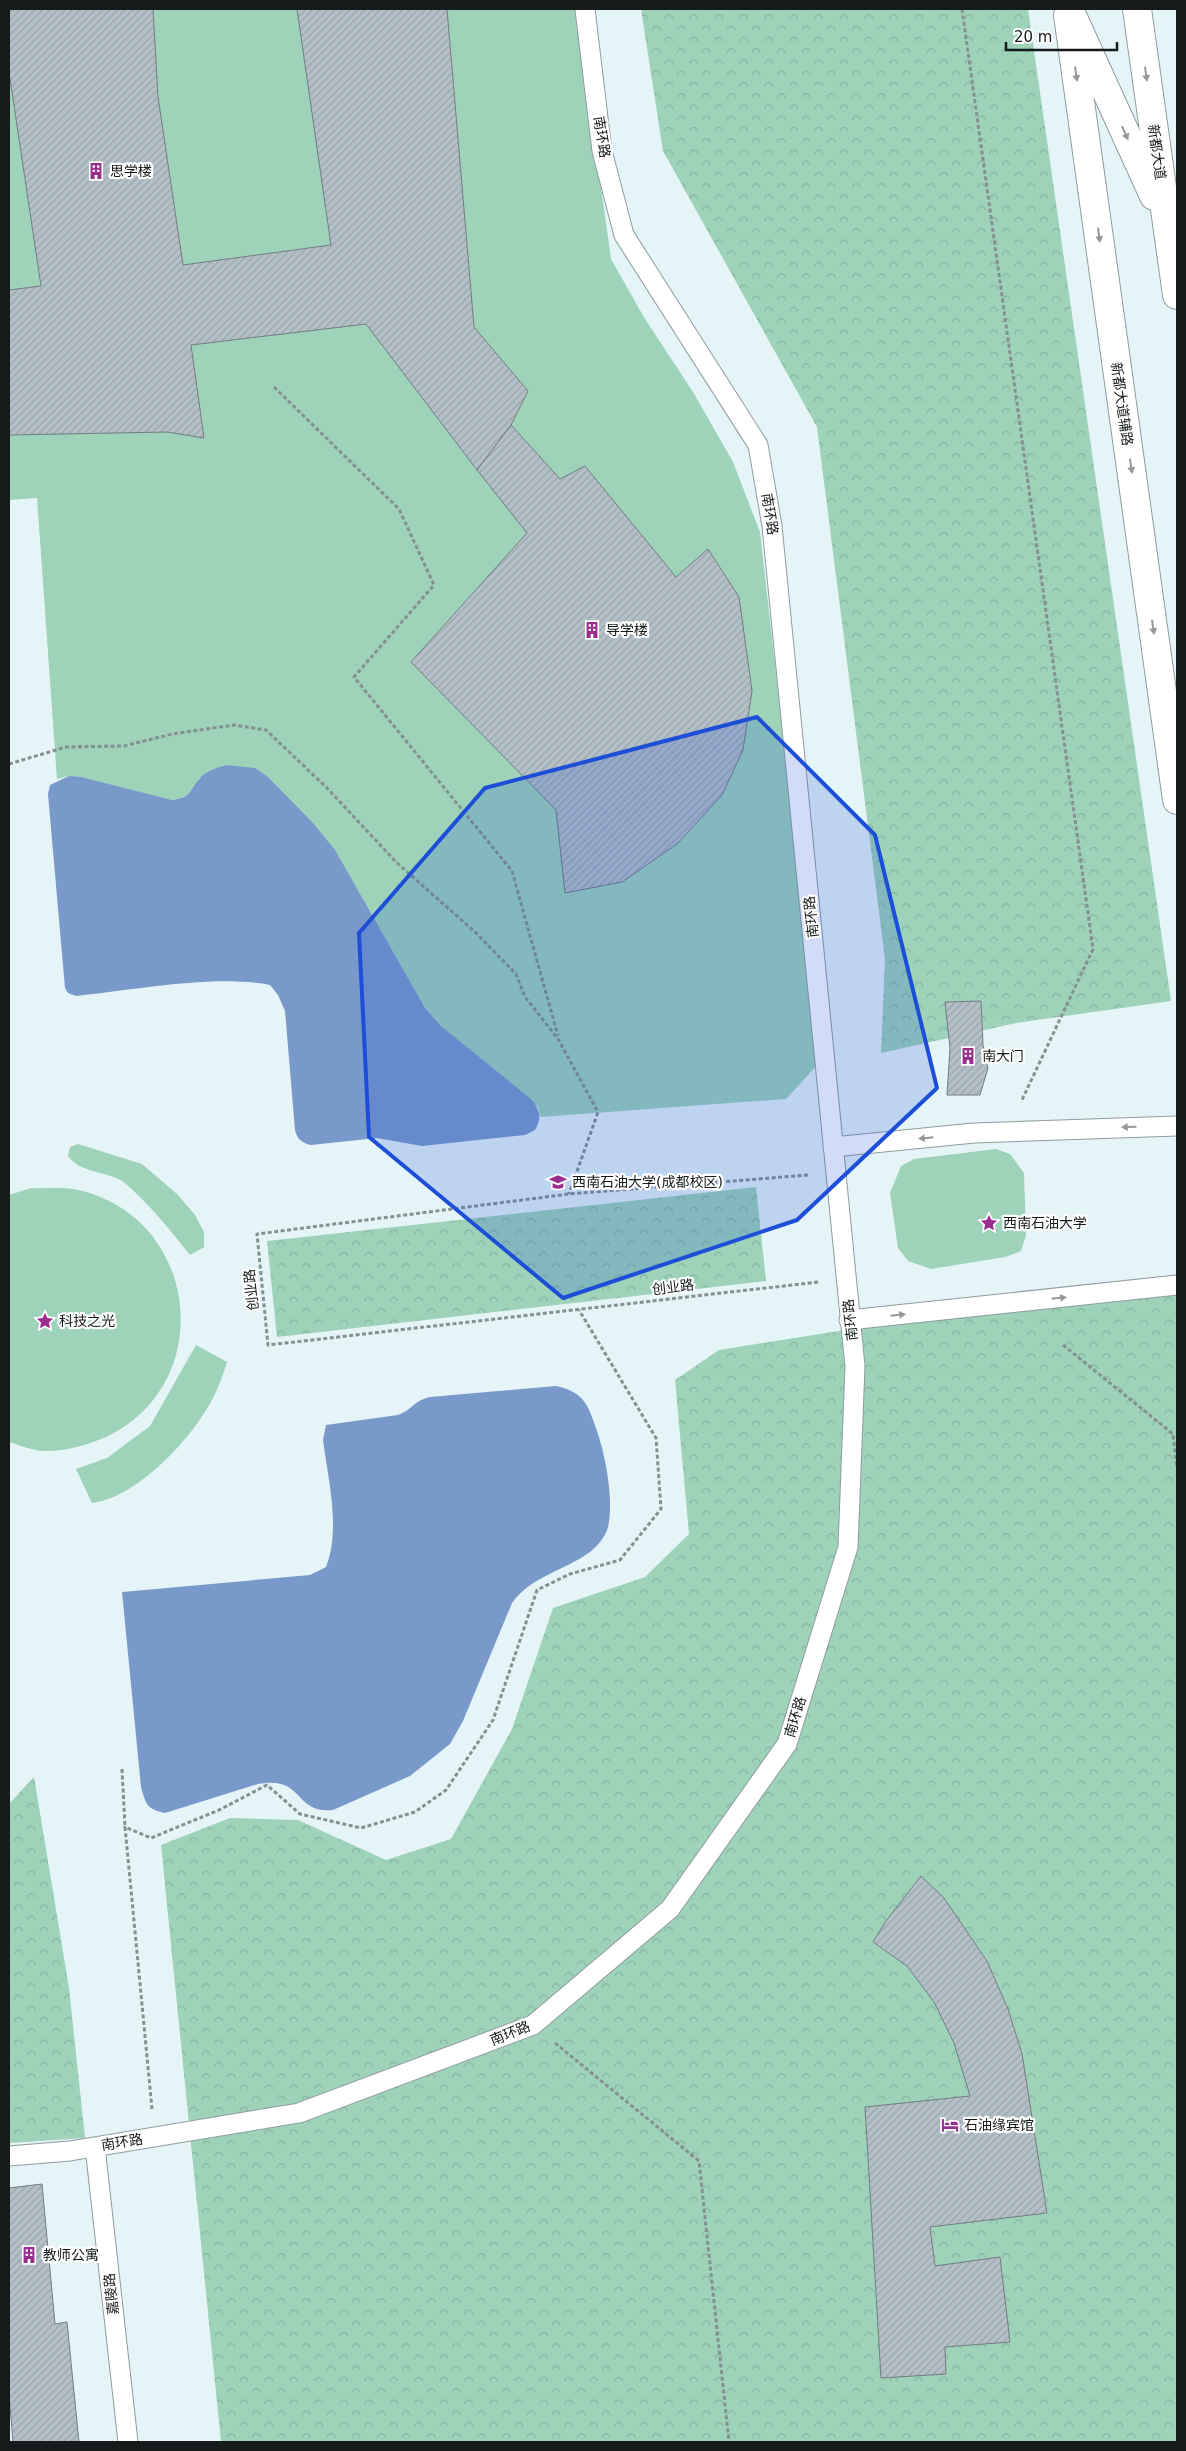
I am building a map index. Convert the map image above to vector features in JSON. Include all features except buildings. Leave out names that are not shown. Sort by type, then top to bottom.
[{"type":"street","points":[[1068,9],[1167,225]]},
{"type":"street","name":"新都大道辅路","points":[[1068,9],[1177,800]]},
{"type":"street","name":"新都大道","points":[[1137,9],[1177,295]]},
{"type":"lane","name":"南环路","points":[[9,2156],[95,2147],[299,2113],[534,2025],[670,1909],[787,1744],[848,1547],[855,1366],[772,526],[758,445],[624,235],[602,151],[585,9]]},
{"type":"lane","points":[[833,1147],[974,1133],[1177,1126]]},
{"type":"lane","points":[[849,1320],[1177,1285]]},
{"type":"lane","name":"嘉陵路","points":[[95,2147],[128,2442]]},
{"type":"path","points":[[962,9],[1093,949],[1023,1102],[1014,1103]]},
{"type":"path","points":[[274,387],[399,509],[434,584],[354,677],[512,871],[558,1039]]},
{"type":"path","points":[[9,764],[66,747],[124,746],[172,734],[234,725],[266,730],[326,787],[396,862],[475,932],[516,974],[524,996],[558,1039],[598,1112],[569,1194]]},
{"type":"path","name":"创业路","points":[[836,1172],[569,1194],[257,1234],[268,1345],[846,1279]]},
{"type":"path","points":[[125,1827],[151,1838],[219,1810],[267,1785],[300,1814],[361,1828],[415,1812],[446,1790],[493,1720],[537,1590],[570,1574],[620,1560],[661,1509],[656,1438],[579,1310]]},
{"type":"path","points":[[1064,1345],[1173,1434],[1177,1468]]},
{"type":"path","points":[[122,1769],[125,1827],[155,2137]]},
{"type":"path","points":[[534,2025],[699,2161],[729,2442]]},
{"type":"highlighted area","points":[[757,717],[875,835],[937,1088],[797,1220],[563,1298],[369,1137],[359,933],[485,788]]},
{"type":"green space","points":[[9,9],[576,9],[611,259],[645,319],[693,392],[733,462],[760,532],[820,1062],[786,1099],[540,1117],[538,1107],[441,1026],[425,1008],[409,982],[200,777],[186,796],[172,800],[69,776],[57,779],[37,498],[9,500]]},
{"type":"green space","points":[[641,9],[1028,9],[1171,1001],[1016,1023],[881,1053],[885,959],[817,427],[663,151]]},
{"type":"green space","points":[[78,1144],[142,1164],[178,1195],[195,1215],[204,1232],[204,1247],[190,1255],[152,1209],[126,1184],[112,1176],[88,1170],[74,1162],[68,1156],[70,1147]]},
{"type":"green space","points":[[996,1149],[1010,1154],[1024,1173],[1026,1235],[1021,1251],[1005,1257],[931,1269],[908,1261],[898,1248],[890,1193],[901,1166],[914,1159]]},
{"type":"green space","points":[[756,1187],[766,1281],[277,1337],[267,1241]]},
{"type":"green space","points":[[31,1188],[73,1189],[115,1204],[147,1229],[168,1262],[179,1300],[179,1339],[168,1377],[144,1410],[108,1436],[84,1445],[50,1451],[29,1449],[9,1442],[9,1195]]},
{"type":"green space","points":[[1177,1291],[1177,2442],[221,2442],[161,1845],[230,1818],[298,1820],[386,1860],[451,1839],[512,1729],[553,1608],[645,1577],[689,1534],[675,1380],[719,1350],[920,1318]]},
{"type":"green space","points":[[196,1345],[227,1362],[210,1404],[198,1423],[166,1459],[148,1475],[129,1489],[110,1498],[92,1503],[76,1469],[107,1458],[150,1426]]},
{"type":"green space","points":[[34,1777],[69,1988],[85,2138],[9,2143],[9,1804]]},
{"type":"water","points":[[226,765],[255,768],[267,776],[313,823],[335,850],[425,1008],[441,1026],[532,1100],[537,1107],[539,1115],[539,1122],[535,1130],[525,1135],[422,1146],[377,1138],[311,1145],[303,1142],[295,1130],[285,1011],[278,995],[270,985],[225,981],[174,984],[76,996],[68,993],[65,988],[48,794],[50,785],[69,776],[81,777],[172,800],[187,795],[205,773]]},
{"type":"water","points":[[556,1386],[574,1392],[580,1397],[585,1402],[592,1416],[601,1444],[610,1493],[610,1517],[607,1531],[592,1551],[536,1581],[519,1594],[512,1603],[463,1721],[450,1744],[410,1776],[333,1810],[320,1810],[311,1806],[292,1789],[273,1783],[258,1784],[165,1813],[151,1808],[144,1798],[141,1787],[122,1592],[310,1575],[326,1567],[333,1537],[332,1504],[323,1440],[326,1425],[398,1415],[430,1397]]},
{"type":"place","name":"思学楼","points":[[96,171]]},
{"type":"place","name":"导学楼","points":[[592,630]]},
{"type":"place","name":"南大门","points":[[968,1056]]},
{"type":"place","name":"西南石油大学(成都校区)","points":[[558,1182]]},
{"type":"place","name":"西南石油大学","points":[[989,1223]]},
{"type":"place","name":"科技之光","points":[[45,1321]]},
{"type":"place","name":"石油缘宾馆","points":[[950,2125]]},
{"type":"place","name":"教师公寓","points":[[29,2255]]}]
